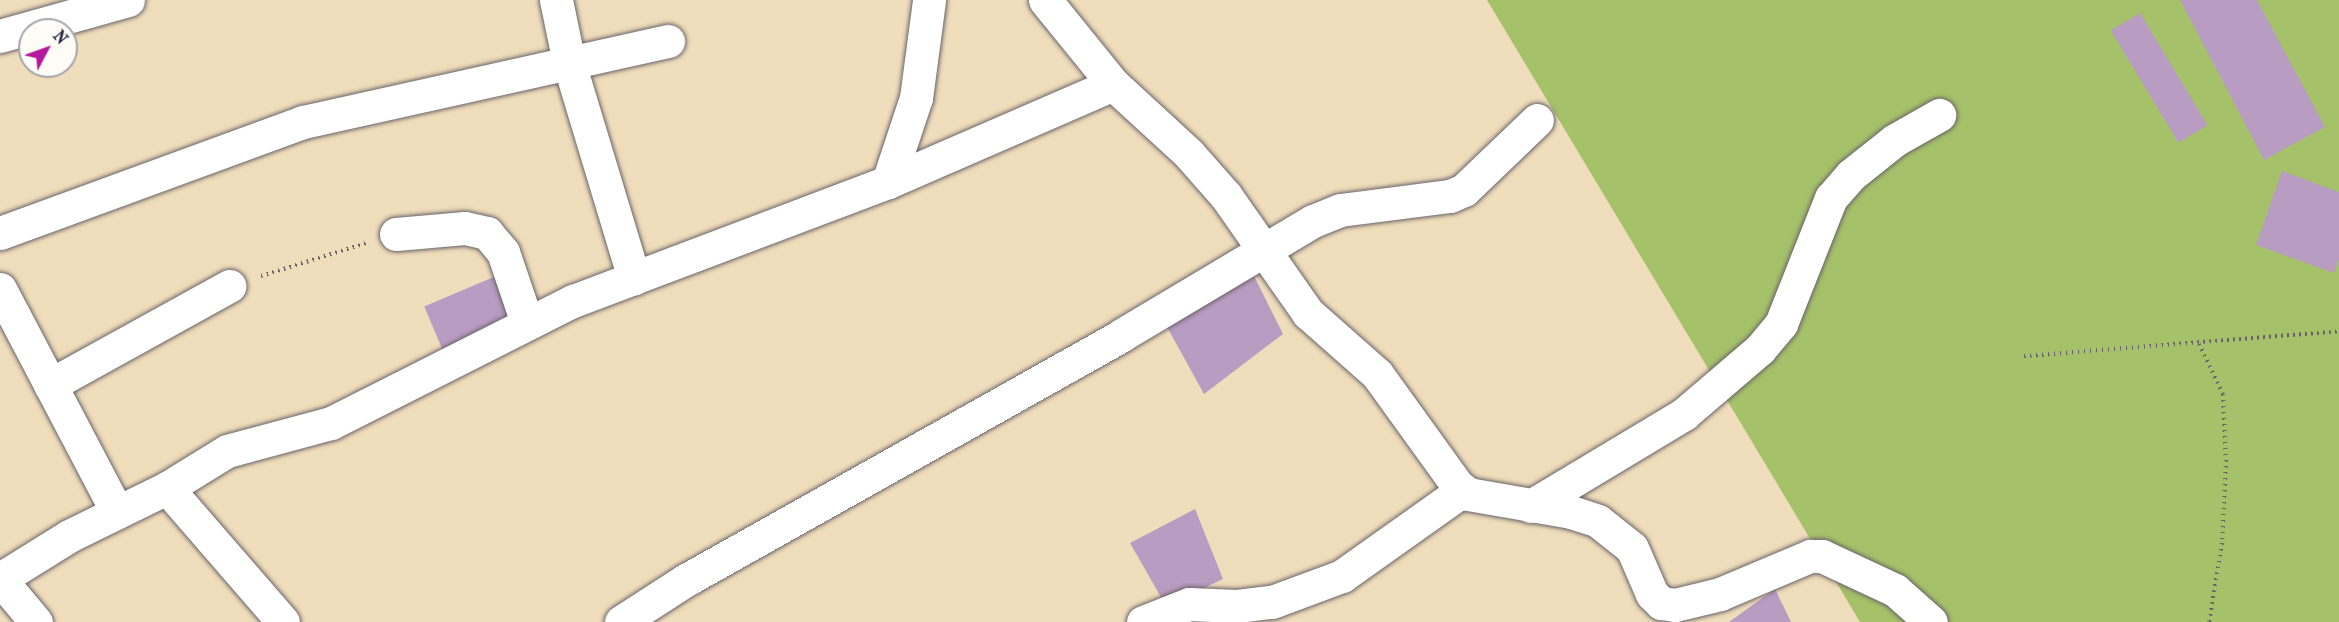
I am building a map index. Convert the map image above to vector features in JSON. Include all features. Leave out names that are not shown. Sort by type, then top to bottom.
[{"type":"street","points":[[0,36],[128,0]]},
{"type":"street","points":[[556,0],[569,63],[634,278]]},
{"type":"street","points":[[888,182],[916,98],[929,0]]},
{"type":"street","points":[[1045,0],[1113,84],[1189,154],[1226,196],[1308,313],[1377,374],[1463,490],[1480,499],[1583,515],[1626,542],[1652,594],[1661,603],[1675,605],[1720,594],[1809,556],[1822,556],[1895,590],[1931,622]]},
{"type":"street","points":[[0,232],[303,122],[668,41]]},
{"type":"street","points":[[36,622],[0,579],[244,443],[331,423],[527,323],[634,278],[888,182],[1113,84]]},
{"type":"street","points":[[1531,506],[1684,414],[1760,350],[1781,324],[1831,198],[1851,175],[1895,140],[1939,115]]},
{"type":"street","points":[[621,622],[686,580],[1266,253],[1313,221],[1340,210],[1450,196],[1464,190],[1537,120]]},
{"type":"street","points":[[396,234],[465,228],[487,232],[503,252],[527,323]]},
{"type":"street","points":[[50,385],[229,286]]},
{"type":"street","points":[[0,289],[117,512]]},
{"type":"street","points":[[166,488],[283,622]]},
{"type":"street","points":[[1143,622],[1189,604],[1237,606],[1272,602],[1342,576],[1463,490]]},
{"type":"path","points":[[229,286],[396,234]]},
{"type":"path","points":[[2024,356],[2339,332]]},
{"type":"path","points":[[2199,344],[2223,394],[2226,460],[2222,543],[2209,622]]},
{"type":"green space","points":[[1487,0],[2339,0],[2339,622],[1860,622]]},
{"type":"building","points":[[2180,0],[2257,0],[2325,127],[2264,160]]},
{"type":"building","points":[[2140,13],[2207,125],[2178,143],[2111,31]]},
{"type":"building","points":[[2282,171],[2339,192],[2339,259],[2334,273],[2256,245]]},
{"type":"building","points":[[1248,264],[1283,334],[1204,394],[1161,316]]},
{"type":"building","points":[[496,276],[517,325],[445,355],[424,306]]},
{"type":"building","points":[[1195,509],[1223,579],[1166,606],[1130,543]]},
{"type":"building","points":[[1775,589],[1791,622],[1729,622]]}]
